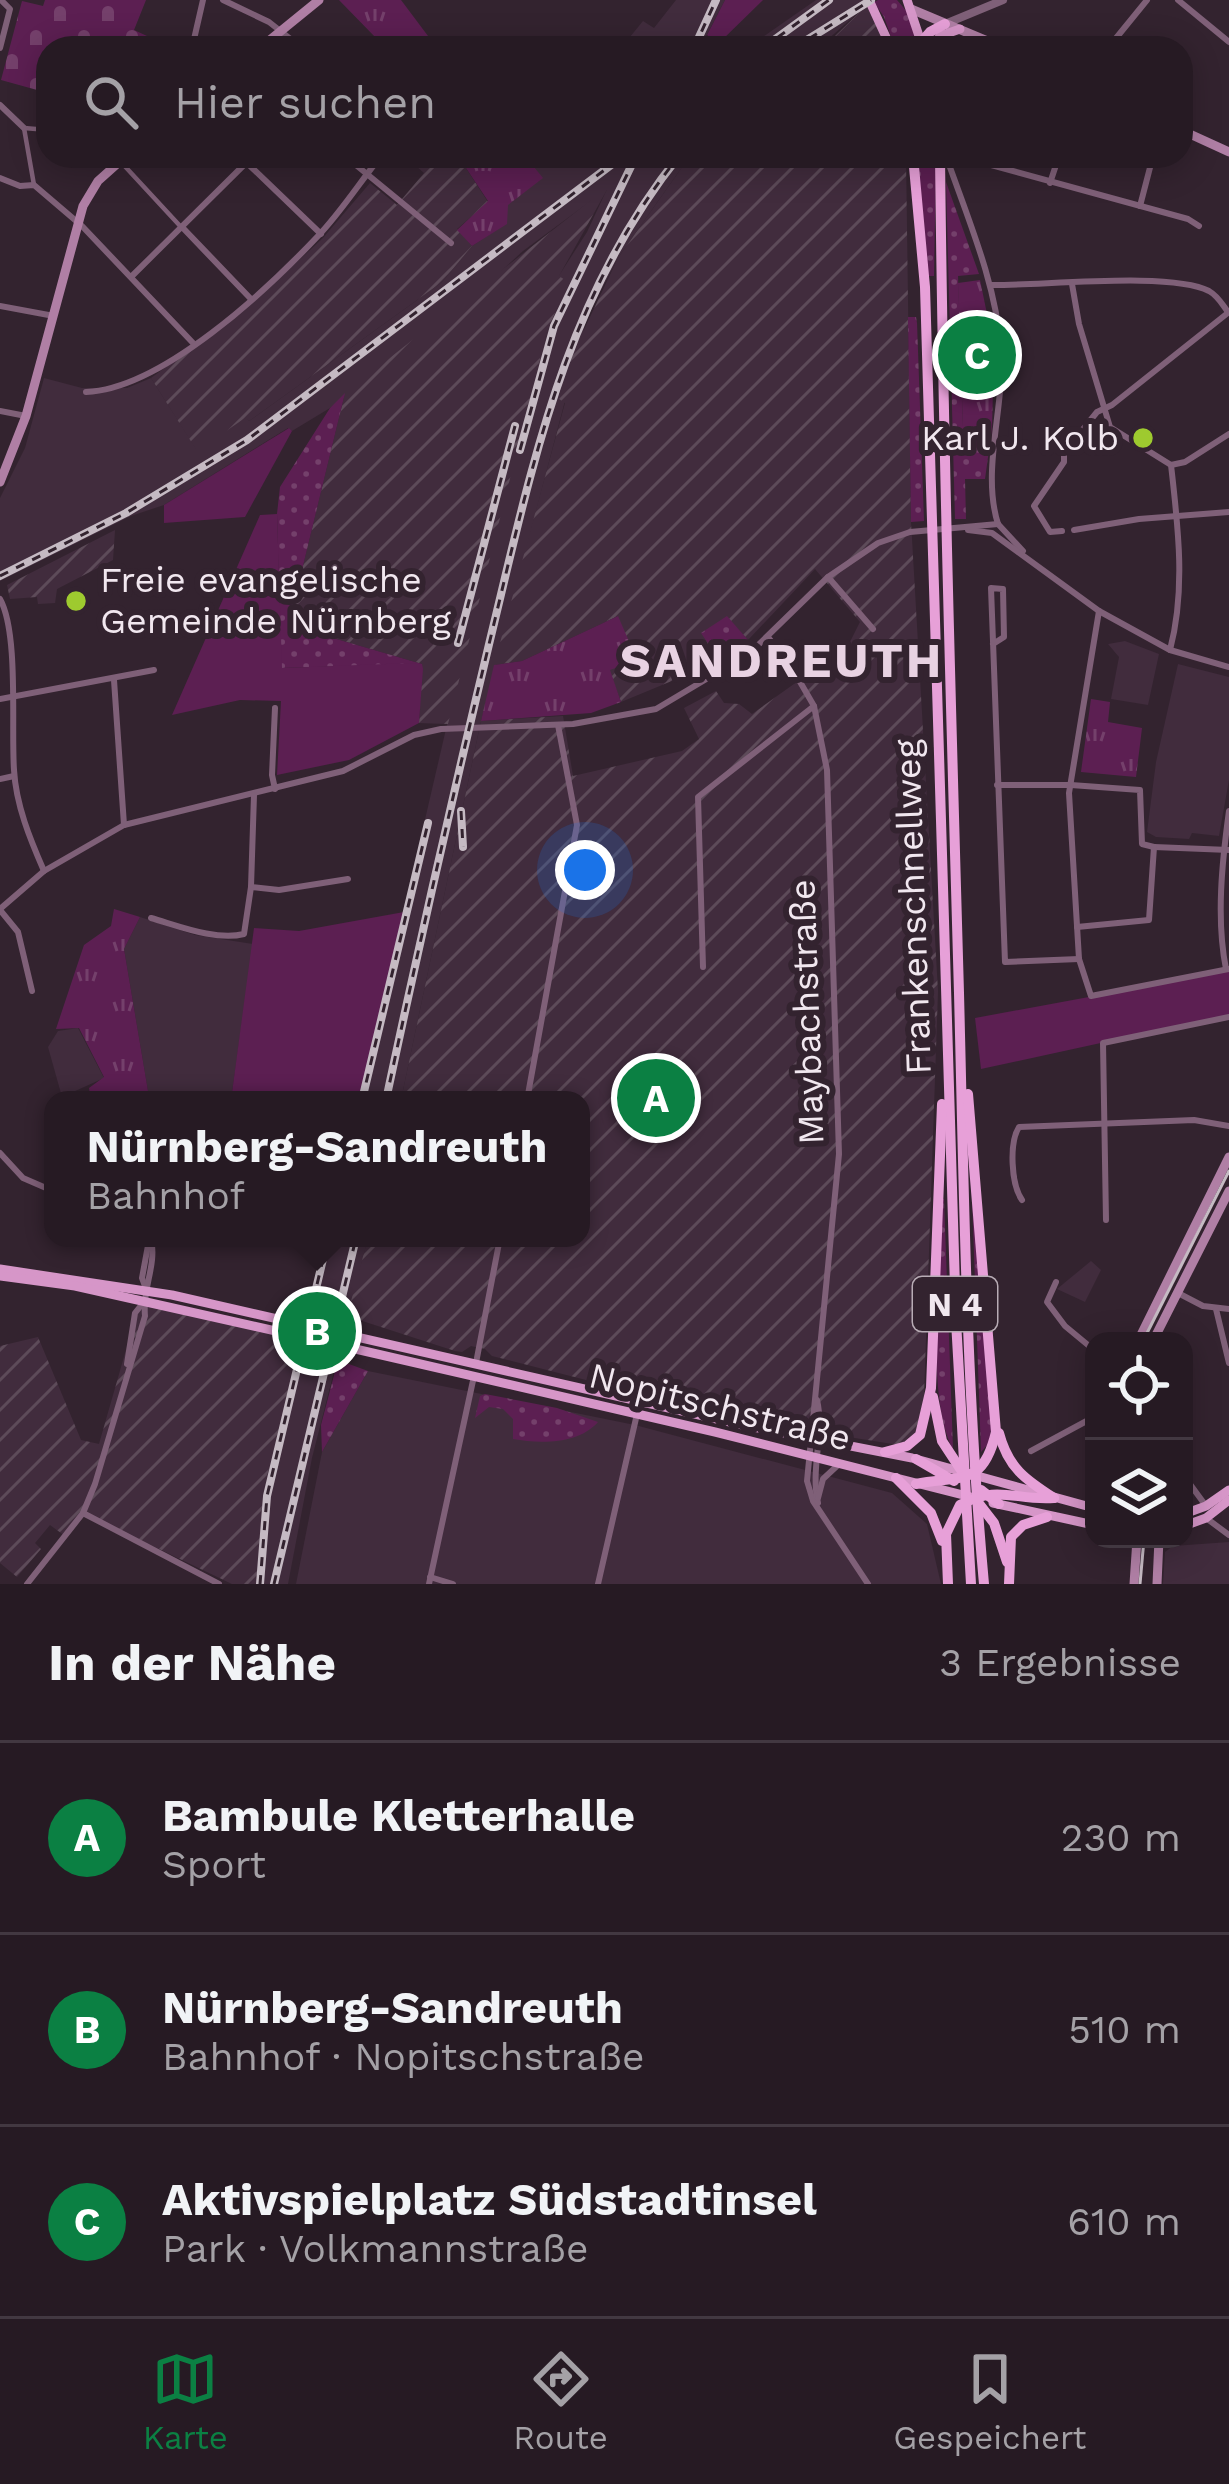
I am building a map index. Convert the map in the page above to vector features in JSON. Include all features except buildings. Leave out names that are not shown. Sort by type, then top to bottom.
[{"type":"highway","points":[[933,36],[945,24]]},
{"type":"highway","name":"Frankenschnellweg","points":[[914,168],[925,287],[961,1457],[971,1584]]},
{"type":"highway","name":"Frankenschnellweg","points":[[943,168],[939,290],[959,1016],[974,1457],[984,1584]]},
{"type":"highway","points":[[959,1016],[997,1424],[1015,1469],[1054,1498]]},
{"type":"highway","points":[[885,1452],[907,1446],[920,1435],[932,1388],[946,1023]]},
{"type":"highway","points":[[932,1388],[940,1432],[956,1475]]},
{"type":"highway","points":[[948,1584],[944,1550],[931,1513],[907,1481],[956,1475],[986,1460],[997,1424]]},
{"type":"highway","points":[[916,1459],[956,1475],[987,1500],[1007,1562],[1009,1584]]},
{"type":"highway","points":[[944,1550],[954,1513],[1001,1492],[1031,1506],[1054,1498]]},
{"type":"highway","points":[[1007,1562],[1014,1533],[1047,1517]]},
{"type":"main road","points":[[275,36],[320,0]]},
{"type":"main road","points":[[869,0],[886,36]]},
{"type":"main road","points":[[906,3],[976,36]]},
{"type":"main road","points":[[906,3],[919,36]]},
{"type":"main road","points":[[940,36],[960,29]]},
{"type":"main road","points":[[1193,136],[1229,152]]},
{"type":"main road","points":[[0,482],[26,416],[77,221],[94,187],[112,168]]},
{"type":"main road","points":[[1142,1332],[1229,1157]]},
{"type":"main road","points":[[1158,1332],[1229,1191]]},
{"type":"main road","name":"Nopitschstraße","points":[[0,1272],[145,1295],[916,1459]]},
{"type":"main road","name":"Nopitschstraße","points":[[145,1295],[907,1481]]},
{"type":"main road","points":[[538,1391],[544,1379]]},
{"type":"main road","points":[[907,1481],[924,1473],[916,1459]]},
{"type":"main road","points":[[956,1475],[986,1477],[1085,1506]]},
{"type":"main road","points":[[956,1475],[987,1500]]},
{"type":"main road","points":[[1193,1518],[1229,1490]]},
{"type":"main road","points":[[1193,1511],[1229,1500]]},
{"type":"main road","points":[[1031,1506],[1047,1517],[1085,1523]]},
{"type":"main road","points":[[1134,1584],[1136,1548]]},
{"type":"main road","points":[[1157,1584],[1159,1548]]},
{"type":"street","points":[[0,48],[10,9],[1,0]]},
{"type":"street","points":[[194,36],[202,0]]},
{"type":"street","points":[[223,0],[287,36]]},
{"type":"street","points":[[945,24],[1003,0]]},
{"type":"street","points":[[1118,36],[1148,0]]},
{"type":"street","points":[[1178,0],[1229,42]]},
{"type":"street","points":[[0,105],[24,128],[34,185],[77,221],[194,344]]},
{"type":"street","points":[[24,128],[36,129]]},
{"type":"street","points":[[131,168],[251,298]]},
{"type":"street","points":[[132,277],[241,168]]},
{"type":"street","points":[[259,168],[320,233]]},
{"type":"street","points":[[358,168],[451,243]]},
{"type":"street","points":[[86,392],[141,380],[194,344],[320,233],[372,168]]},
{"type":"street","points":[[947,168],[990,285],[1001,351],[992,488],[998,524],[992,533]]},
{"type":"street","points":[[1000,168],[1188,219],[1199,226]]},
{"type":"street","points":[[1050,183],[1055,168]]},
{"type":"street","points":[[1140,206],[1150,168]]},
{"type":"street","points":[[0,178],[20,186],[34,185]]},
{"type":"street","points":[[1072,284],[1110,427],[1171,465],[1185,462],[1229,434]]},
{"type":"street","points":[[990,285],[1188,285],[1217,297],[1229,312],[1096,412],[1064,453],[1064,462],[1034,506],[1047,530],[1062,531]]},
{"type":"street","points":[[0,306],[54,316]]},
{"type":"street","points":[[0,410],[26,416]]},
{"type":"street","points":[[1171,465],[1177,517],[1177,626],[1171,650]]},
{"type":"street","points":[[1073,530],[1229,512]]},
{"type":"street","points":[[965,529],[998,524],[1026,554]]},
{"type":"street","points":[[32,991],[18,932],[0,909],[44,871],[124,825],[353,767],[414,734],[558,725],[656,709],[768,638],[828,577],[878,543],[910,532],[965,529],[992,533],[1099,611],[1171,650],[1229,667]]},
{"type":"street","points":[[828,577],[873,629]]},
{"type":"street","points":[[993,644],[1004,637],[1003,589],[991,588],[1004,962],[1078,959]]},
{"type":"street","points":[[0,599],[8,629],[14,776],[23,819],[44,871]]},
{"type":"street","points":[[1099,611],[1071,785],[1078,959],[1091,996],[1227,969],[1221,945],[1229,812]]},
{"type":"street","name":"Maybachstraße","points":[[768,638],[814,706],[827,770],[839,1154],[812,1457],[819,1505]]},
{"type":"street","points":[[0,699],[154,670]]},
{"type":"street","points":[[114,680],[124,825]]},
{"type":"street","points":[[703,967],[699,794],[814,706]]},
{"type":"street","points":[[275,708],[275,789]]},
{"type":"street","points":[[528,1091],[577,825],[558,725]]},
{"type":"street","points":[[0,779],[14,776]]},
{"type":"street","points":[[997,785],[1140,790],[1142,844],[1226,850]]},
{"type":"street","points":[[151,918],[239,936],[247,927],[254,795]]},
{"type":"street","points":[[1077,928],[1149,920],[1154,847]]},
{"type":"street","points":[[251,887],[280,890],[348,879]]},
{"type":"street","points":[[1106,1220],[1103,1043],[1229,1016]]},
{"type":"street","points":[[1022,1200],[1016,1192],[1015,1129],[1195,1120],[1229,1126]]},
{"type":"street","points":[[0,1154],[22,1178],[44,1187]]},
{"type":"street","points":[[27,1584],[83,1514],[145,1316],[142,1278],[148,1247]]},
{"type":"street","points":[[453,1584],[430,1581],[498,1247]]},
{"type":"street","points":[[1056,1282],[1047,1302],[1085,1343]]},
{"type":"street","points":[[1178,1293],[1216,1310],[1229,1309]]},
{"type":"street","points":[[1216,1310],[1229,1363]]},
{"type":"street","points":[[598,1584],[637,1414]]},
{"type":"street","points":[[1031,1451],[1085,1422]]},
{"type":"street","points":[[839,1464],[823,1479],[819,1505],[868,1584]]},
{"type":"street","points":[[1193,1490],[1229,1535]]},
{"type":"street","points":[[83,1514],[219,1584]]},
{"type":"shaded area","points":[[676,0],[725,0],[706,36],[631,36],[643,21],[654,28]]},
{"type":"shaded area","points":[[816,0],[865,0],[868,4],[832,36],[764,36]]},
{"type":"shaded area","points":[[868,4],[882,36],[835,36]]},
{"type":"shaded area","points":[[418,168],[466,168],[488,202],[457,229],[472,246],[442,282],[249,421],[245,418],[197,451],[151,378],[253,303],[323,238],[370,183],[397,205],[424,173]]},
{"type":"shaded area","points":[[534,168],[682,168],[618,258],[587,317],[481,721],[403,1091],[362,1091],[471,621],[547,332],[567,283],[558,277],[607,189],[330,408],[292,431],[288,428],[164,505],[131,516],[0,581],[0,498],[25,448],[44,378],[82,388],[127,388],[151,378],[197,450],[245,417],[249,421],[442,282],[472,246],[506,224],[507,205],[542,178]]},
{"type":"shaded area","points":[[682,168],[906,168],[911,522],[938,991],[924,1396],[915,1436],[899,1445],[830,1434],[824,1425],[794,1428],[629,1391],[492,1356],[471,1346],[455,1351],[347,1316],[366,1247],[590,1247],[590,1091],[403,1091],[481,721],[563,716],[573,776],[682,751],[699,739],[684,708],[716,691],[724,703],[739,704],[752,714],[827,667],[848,646],[860,622],[815,569],[748,640],[727,617],[702,633],[720,661],[621,702],[609,669],[618,616],[522,661],[494,665],[565,403],[559,399],[571,357],[618,258]]},
{"type":"shaded area","points":[[609,186],[559,276],[568,282],[547,332],[448,724],[419,723],[422,664],[309,631],[293,607],[345,393]]},
{"type":"shaded area","points":[[115,530],[113,560],[57,589],[55,603],[38,604],[37,597],[10,599],[7,585]]},
{"type":"shaded area","points":[[1125,641],[1159,654],[1148,705],[1111,699],[1119,657],[1108,644]]},
{"type":"shaded area","points":[[1178,664],[1229,677],[1229,780],[1219,836],[1192,833],[1189,839],[1147,832],[1156,762]]},
{"type":"shaded area","points":[[140,917],[195,935],[253,944],[232,1091],[148,1091],[124,949]]},
{"type":"shaded area","points":[[78,1028],[104,1078],[75,1091],[60,1091],[48,1047],[58,1031]]},
{"type":"shaded area","points":[[325,1247],[366,1247],[312,1458],[288,1584],[257,1584],[263,1491]]},
{"type":"shaded area","points":[[1091,1261],[1101,1270],[1085,1302],[1057,1289]]},
{"type":"shaded area","points":[[140,1301],[304,1337],[263,1491],[257,1584],[232,1584],[82,1512],[65,1536],[50,1525],[35,1543],[41,1549],[17,1577],[0,1563],[0,1346],[38,1337],[81,1440],[99,1444]]},
{"type":"shaded area","points":[[368,1371],[635,1425],[892,1493],[927,1524],[941,1584],[296,1584],[322,1452]]},
{"type":"shaded area","points":[[1229,1542],[1229,1584],[1163,1584],[1165,1552]]},
{"type":"green space","points":[[45,0],[146,0],[134,30],[147,36],[36,36],[36,90],[1,80],[22,1],[43,6]]},
{"type":"green space","points":[[339,0],[401,0],[428,36],[374,36]]},
{"type":"green space","points":[[725,0],[763,0],[726,36],[707,35]]},
{"type":"green space","points":[[897,0],[909,14],[914,36],[891,36],[874,2]]},
{"type":"green space","points":[[466,168],[535,168],[543,178],[508,205],[507,224],[472,246],[457,230],[488,201]]},
{"type":"green space","points":[[917,168],[936,168],[934,276],[928,276]]},
{"type":"green space","points":[[946,182],[979,274],[958,276],[963,427],[992,428],[985,479],[965,479],[966,519],[955,519]]},
{"type":"green space","points":[[980,280],[994,348],[992,428],[963,427],[958,283]]},
{"type":"green space","points":[[908,317],[916,317],[917,323],[924,521],[911,522]]},
{"type":"green space","points":[[345,393],[293,607],[309,631],[422,664],[281,668],[280,487],[330,408]]},
{"type":"green space","points":[[289,428],[292,431],[245,517],[164,523],[164,505]]},
{"type":"green space","points":[[277,514],[282,668],[412,663],[422,664],[423,669],[419,723],[349,760],[277,775],[281,701],[240,700],[172,715],[260,515]]},
{"type":"green space","points":[[618,616],[637,660],[610,670],[621,702],[591,713],[481,721],[494,665],[522,661]]},
{"type":"green space","points":[[727,616],[748,640],[720,661],[701,633]]},
{"type":"green space","points":[[1091,699],[1110,702],[1108,722],[1142,728],[1136,777],[1081,772]]},
{"type":"green space","points":[[114,909],[140,917],[124,949],[148,1091],[90,1091],[104,1077],[79,1028],[56,1029],[84,945],[111,926]]},
{"type":"green space","points":[[404,912],[362,1091],[232,1091],[254,928],[299,931]]},
{"type":"green space","points":[[1229,971],[1229,1015],[981,1069],[975,1018]]},
{"type":"green space","points":[[972,1197],[993,1416],[989,1443],[981,1452]]},
{"type":"green space","points":[[942,1199],[953,1449],[944,1427],[937,1364]]},
{"type":"green space","points":[[338,1360],[368,1371],[322,1452],[321,1425]]},
{"type":"green space","points":[[480,1396],[557,1408],[598,1422],[581,1435],[559,1441],[513,1439],[513,1419],[503,1409],[489,1407],[475,1418]]},
{"type":"tram line","points":[[1148,1332],[1229,1171]]},
{"type":"tram line","points":[[1140,1584],[1143,1548]]},
{"type":"railway","points":[[700,36],[716,0]]},
{"type":"railway","points":[[780,36],[829,0]]},
{"type":"railway","points":[[813,36],[871,0]]},
{"type":"railway","points":[[0,576],[126,513],[247,440],[607,168]]},
{"type":"railway","points":[[520,450],[554,326],[630,168]]},
{"type":"railway","points":[[388,1091],[539,446],[580,325],[607,267],[670,168]]},
{"type":"railway","points":[[458,643],[515,426]]},
{"type":"railway","points":[[461,811],[463,847]]},
{"type":"railway","points":[[364,1091],[428,823]]},
{"type":"railway","points":[[260,1584],[267,1496],[326,1247]]},
{"type":"railway","points":[[274,1584],[354,1247]]},
{"type":"place","name":"Aktivspielplatz Südstadtinsel","points":[[977,355]]},
{"type":"place","name":"Karl J. Kolb","points":[[1143,438]]},
{"type":"place","name":"Freie evangelische Gemeinde Nürnberg","points":[[76,601]]},
{"type":"place","name":"Bambule Kletterhalle","points":[[656,1098]]},
{"type":"place","name":"Nürnberg-Sandreuth","points":[[317,1331]]},
{"type":"district","name":"SANDREUTH","points":[[782,660]]}]
